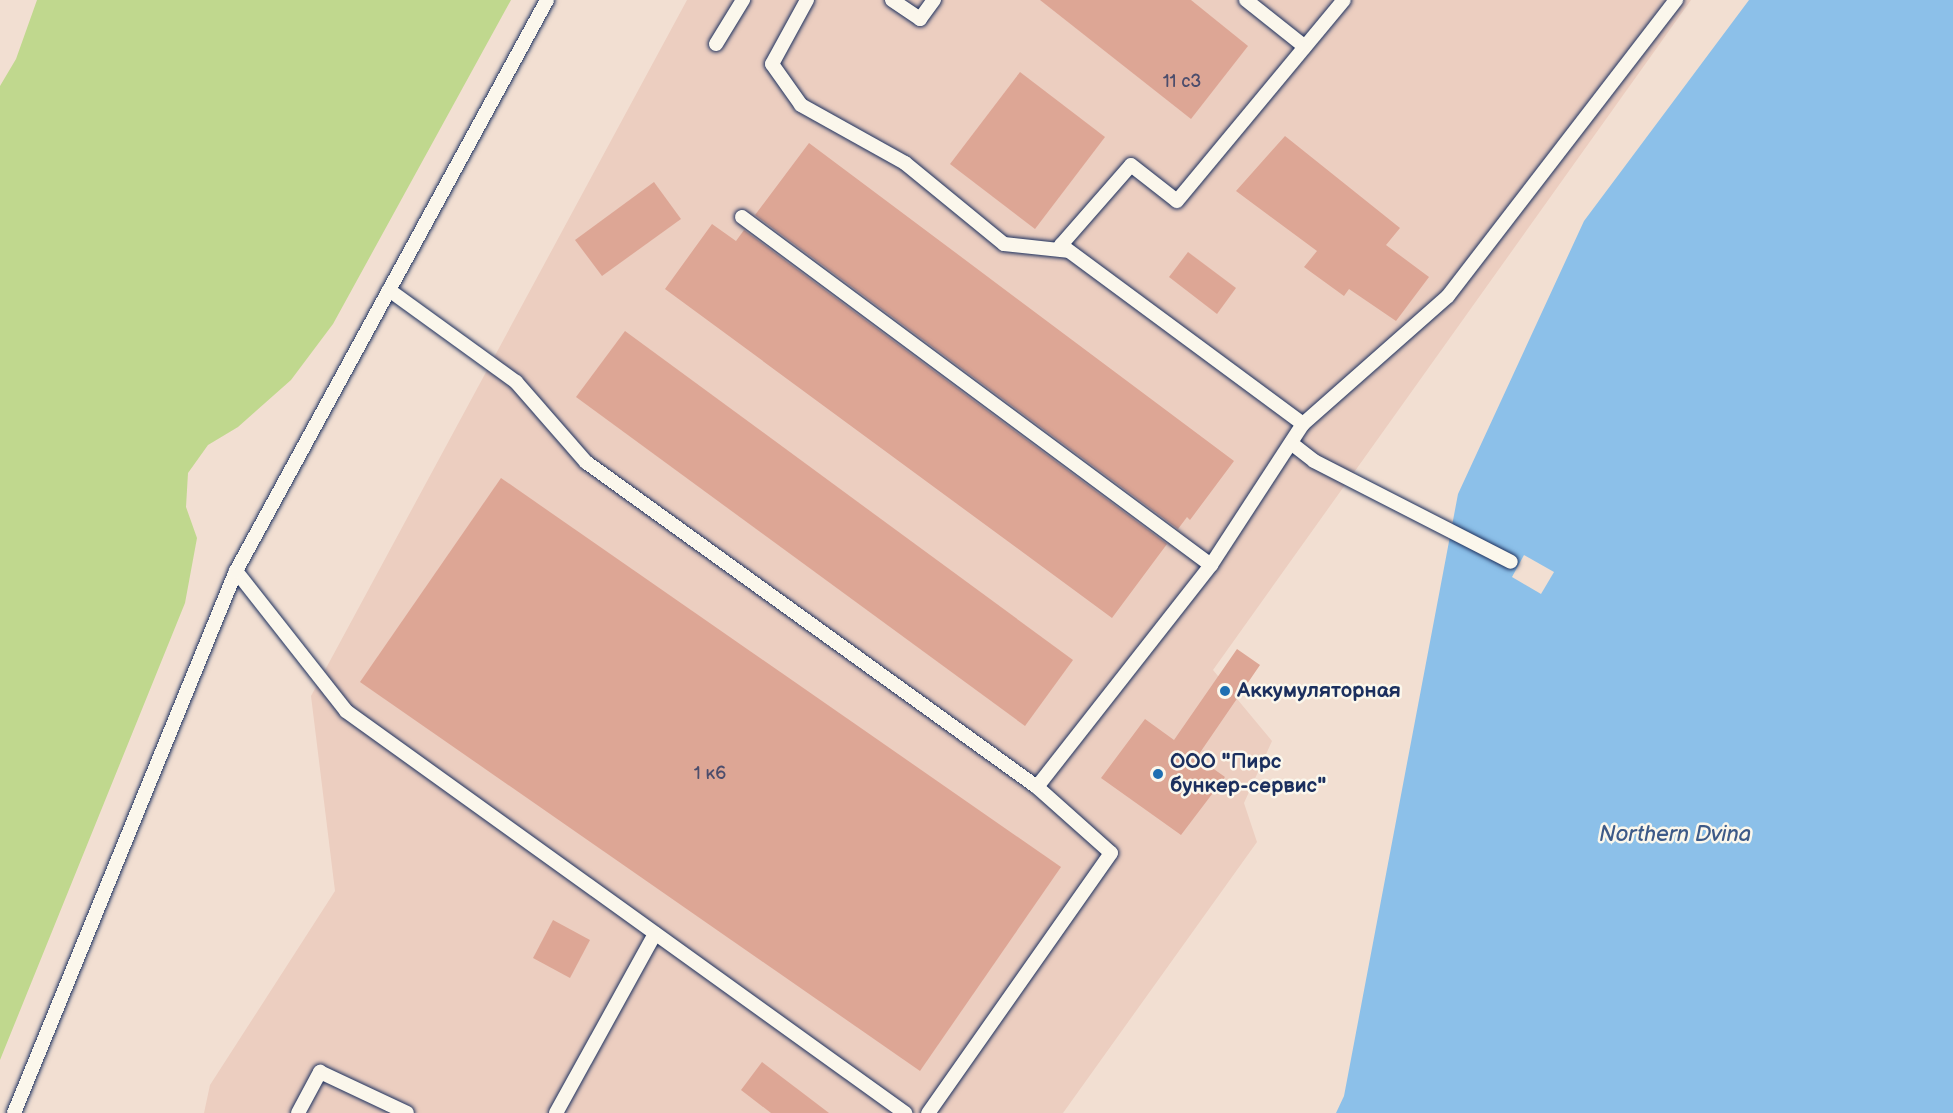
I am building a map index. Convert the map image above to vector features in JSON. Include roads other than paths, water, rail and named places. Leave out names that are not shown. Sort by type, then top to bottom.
[{"type":"lane","points":[[14,1113],[236,571],[547,0]]},
{"type":"lane","points":[[716,44],[742,0]]},
{"type":"lane","points":[[807,0],[772,64],[801,105],[905,163],[1004,244],[1068,251]]},
{"type":"lane","points":[[892,0],[920,19],[934,0]]},
{"type":"lane","points":[[1246,0],[1305,47]]},
{"type":"lane","points":[[1303,424],[1060,245],[1131,165],[1177,201],[1344,0]]},
{"type":"lane","points":[[1037,787],[1211,565],[1303,424],[1449,296],[1676,0]]},
{"type":"lane","points":[[742,217],[1211,565]]},
{"type":"lane","points":[[389,290],[516,382],[586,462],[1037,787],[1111,853],[928,1113]]},
{"type":"lane","points":[[1291,442],[1314,461],[1511,562]]},
{"type":"lane","points":[[236,571],[346,711],[905,1113]]},
{"type":"lane","points":[[556,1113],[656,934]]},
{"type":"lane","points":[[298,1113],[320,1072],[407,1113]]},
{"type":"water","name":"Northern Dvina","points":[[1749,0],[1953,0],[1953,1113],[1336,1113],[1344,1096],[1458,494],[1584,221]]},
{"type":"place","name":"Аккумуляторная","points":[[1225,691]]},
{"type":"place","name":"ООО \"Пирс бункер-сервис\"","points":[[1158,774]]}]
